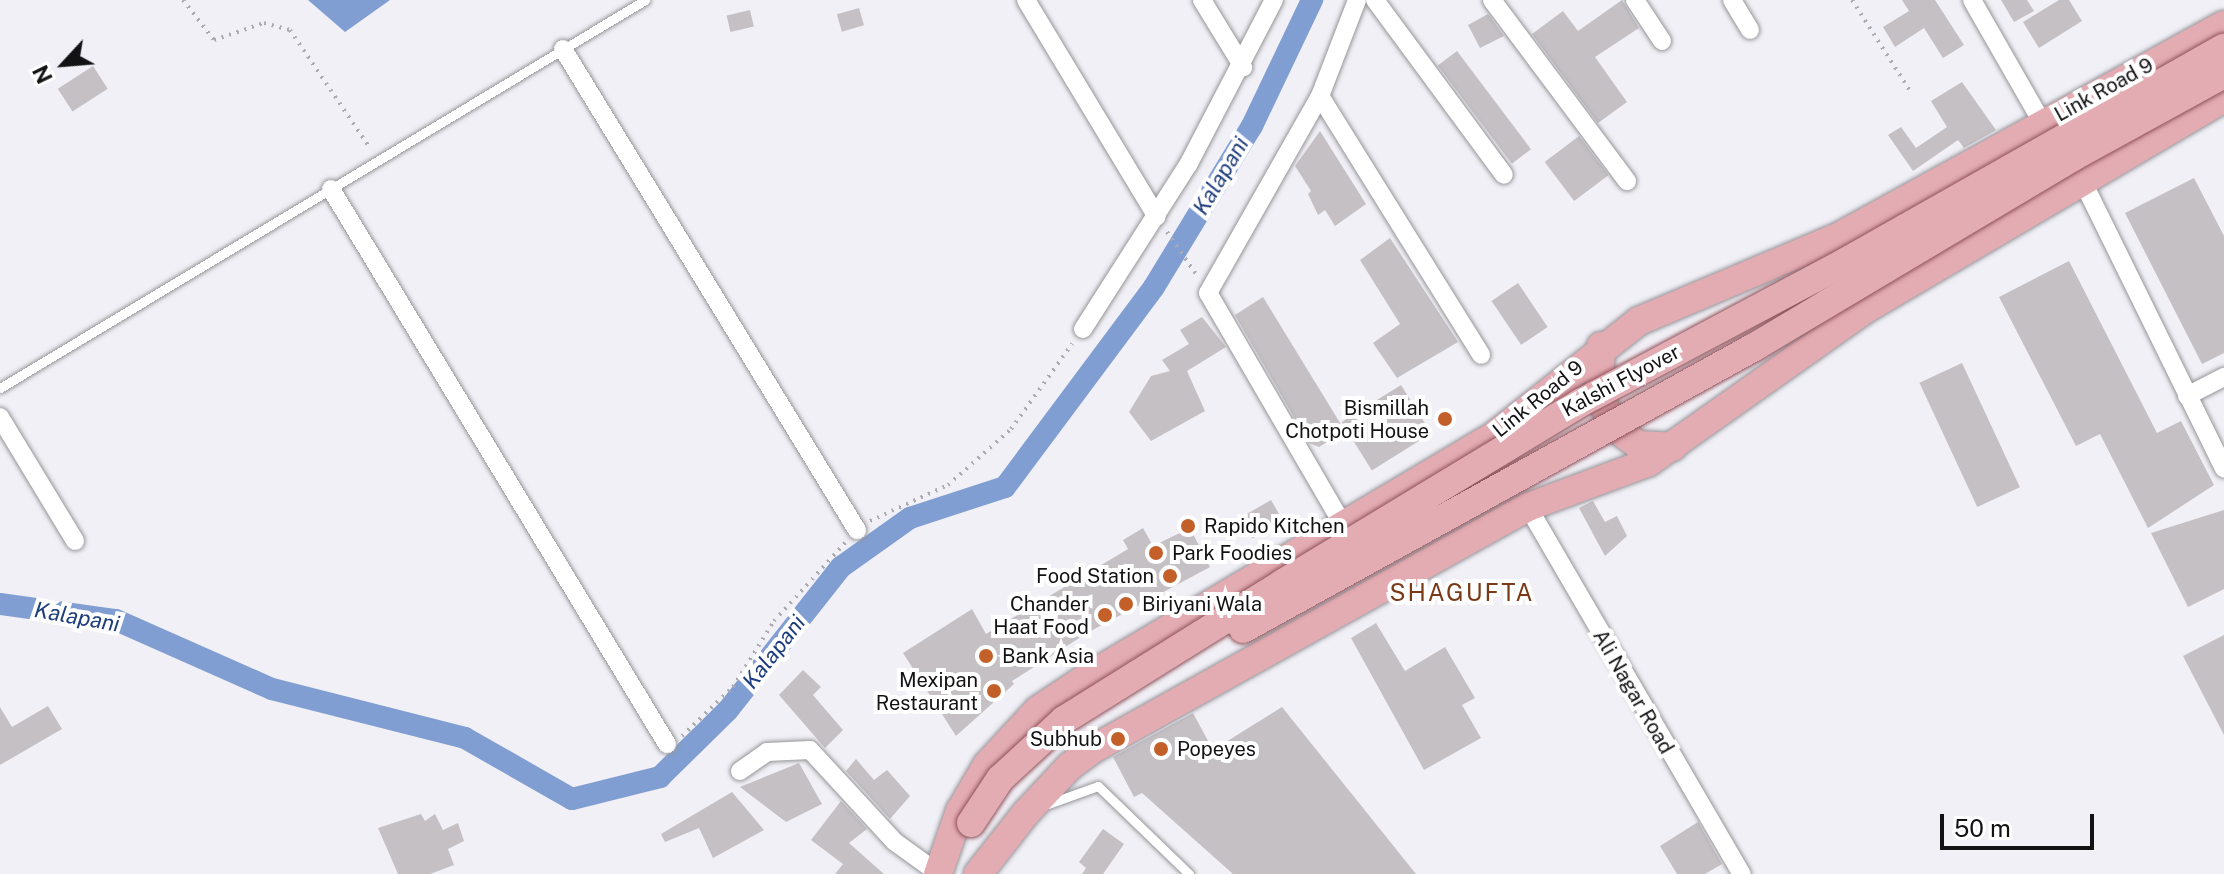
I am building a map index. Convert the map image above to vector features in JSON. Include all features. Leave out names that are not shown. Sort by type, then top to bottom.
[{"type":"main road","name":"Link Road 9","points":[[941,867],[960,811],[987,765],[1038,710],[1342,523],[1495,435],[1601,346],[1639,321],[1838,237],[2224,25]]},
{"type":"main road","name":"Kalshi Flyover","points":[[941,867],[981,820],[1011,768],[1064,720],[1445,483],[1580,403],[1845,262],[2224,48]]},
{"type":"main road","points":[[980,869],[981,820],[1019,776],[1085,720],[1445,513],[1756,346],[2073,157],[2224,74]]},
{"type":"main road","points":[[980,869],[1070,766],[1095,748],[1528,507],[1649,462],[1866,309],[2084,184],[2224,98]]},
{"type":"main road","points":[[1601,346],[1599,396],[1615,428],[1638,445],[1674,447]]},
{"type":"street","points":[[1026,0],[1161,223]]},
{"type":"street","points":[[1202,0],[1243,67]]},
{"type":"street","points":[[1083,329],[1161,223],[1243,67],[1274,0]]},
{"type":"street","points":[[1342,523],[1208,293],[1320,96],[1357,0]]},
{"type":"street","points":[[1375,0],[1504,175]]},
{"type":"street","points":[[1492,0],[1627,181]]},
{"type":"street","points":[[1635,0],[1662,41]]},
{"type":"street","points":[[1732,0],[1750,30]]},
{"type":"street","points":[[1972,0],[2043,124]]},
{"type":"street","points":[[563,49],[857,530]]},
{"type":"street","points":[[1320,96],[1481,355]]},
{"type":"street","points":[[2084,184],[2224,468]]},
{"type":"street","points":[[331,189],[667,744]]},
{"type":"street","points":[[2187,396],[2224,377]]},
{"type":"street","points":[[0,417],[75,541]]},
{"type":"street","name":"Ali Nagar Road","points":[[1528,507],[1742,874]]},
{"type":"street","points":[[740,771],[767,752],[810,750],[895,842],[941,867]]},
{"type":"lane","points":[[0,388],[645,0]]},
{"type":"lane","points":[[1026,813],[1098,786],[1189,874]]},
{"type":"path","points":[[183,0],[214,40],[264,23],[290,30],[378,160]]},
{"type":"path","points":[[1852,0],[1909,89]]},
{"type":"path","points":[[1161,223],[1205,288]]},
{"type":"water","points":[[308,0],[390,0],[345,32]]},
{"type":"building","points":[[1622,0],[1639,28],[1595,57],[1627,102],[1598,123],[1532,34],[1563,11],[1578,31]]},
{"type":"building","points":[[1902,0],[1935,0],[1964,45],[1943,58],[1924,28],[1895,47],[1883,27],[1909,11]]},
{"type":"building","points":[[2001,0],[2027,0],[2034,11],[2014,22]]},
{"type":"building","points":[[2059,0],[2069,0],[2082,21],[2039,48],[2023,22]]},
{"type":"building","points":[[859,8],[864,25],[842,32],[837,14]]},
{"type":"building","points":[[750,10],[754,27],[730,32],[727,15]]},
{"type":"building","points":[[1488,14],[1504,36],[1480,48],[1468,25]]},
{"type":"building","points":[[1457,51],[1531,149],[1512,164],[1438,65]]},
{"type":"building","points":[[93,66],[108,89],[72,112],[58,89]]},
{"type":"building","points":[[1962,82],[1996,130],[1964,148],[1958,140],[1913,171],[1888,135],[1901,127],[1916,148],[1947,127],[1931,101]]},
{"type":"building","points":[[1320,131],[1366,204],[1335,226],[1325,210],[1318,215],[1308,194],[1311,191],[1295,166]]},
{"type":"building","points":[[1579,136],[1608,175],[1574,201],[1545,162]]},
{"type":"building","points":[[2194,178],[2224,236],[2224,353],[2202,364],[2125,213]]},
{"type":"building","points":[[1390,238],[1458,342],[1397,378],[1373,343],[1400,324],[1360,260]]},
{"type":"building","points":[[2069,261],[2157,433],[2181,421],[2214,485],[2148,528],[2100,434],[2076,446],[1999,297]]},
{"type":"building","points":[[1518,283],[1548,327],[1521,345],[1491,301]]},
{"type":"building","points":[[1263,297],[1345,431],[1319,447],[1309,443],[1235,315]]},
{"type":"building","points":[[1202,317],[1226,347],[1187,371],[1205,411],[1151,441],[1129,412],[1151,376],[1170,371],[1162,360],[1189,344],[1180,330]]},
{"type":"building","points":[[1962,363],[2020,487],[1977,507],[1919,383]]},
{"type":"building","points":[[1401,385],[1431,433],[1372,470],[1342,422]]},
{"type":"building","points":[[1271,500],[1283,521],[1253,538],[1241,518]]},
{"type":"building","points":[[1593,501],[1605,522],[1617,516],[1627,536],[1605,556],[1579,508]]},
{"type":"building","points":[[2224,510],[2224,589],[2188,607],[2151,533]]},
{"type":"building","points":[[1143,528],[1153,546],[1190,528],[1210,567],[1087,633],[1012,681],[1014,684],[956,736],[903,653],[972,609],[986,634],[1128,549],[1123,540]]},
{"type":"building","points":[[1376,623],[1405,671],[1445,647],[1475,698],[1462,705],[1481,738],[1424,770],[1351,638]]},
{"type":"building","points":[[2224,635],[2224,735],[2183,656]]},
{"type":"building","points":[[803,670],[821,687],[813,695],[843,730],[825,748],[779,695]]},
{"type":"building","points":[[48,706],[62,729],[0,765],[0,707],[12,727]]},
{"type":"building","points":[[1282,707],[1416,874],[1233,874],[1142,793],[1134,797],[1113,757],[1193,713],[1213,750]]},
{"type":"building","points":[[856,759],[874,780],[887,770],[910,796],[890,819],[846,771]]},
{"type":"building","points":[[799,763],[822,804],[786,822],[740,787]]},
{"type":"building","points":[[732,792],[764,830],[713,858],[699,828],[665,842],[661,834]]},
{"type":"building","points":[[841,801],[867,829],[849,843],[884,874],[835,874],[843,864],[811,840]]},
{"type":"building","points":[[421,814],[425,821],[435,814],[443,830],[458,823],[464,841],[448,849],[454,865],[430,874],[398,874],[378,828]]},
{"type":"building","points":[[1698,822],[1722,864],[1705,874],[1677,874],[1660,846]]},
{"type":"building","points":[[1103,829],[1124,844],[1103,874],[1082,874],[1086,868],[1079,862]]},
{"type":"waterway","name":"Kalapani","points":[[0,604],[116,620],[272,689],[465,738],[572,799],[660,777],[728,710],[841,567],[910,518],[1005,487],[1154,287],[1252,126],[1312,0]]},
{"type":"place","name":"Bismillah Chotpoti House","points":[[1445,419]]},
{"type":"place","name":"Rapido Kitchen","points":[[1188,526]]},
{"type":"place","name":"Park Foodies","points":[[1156,553]]},
{"type":"place","name":"Food Station","points":[[1170,576]]},
{"type":"place","name":"Biriyani Wala","points":[[1126,604]]},
{"type":"place","name":"Chander Haat Food","points":[[1105,615]]},
{"type":"place","name":"Bank Asia","points":[[986,656]]},
{"type":"place","name":"Mexipan Restaurant","points":[[994,691]]},
{"type":"place","name":"Subhub","points":[[1118,739]]},
{"type":"place","name":"Popeyes","points":[[1161,749]]},
{"type":"district","name":"SHAGUFTA","points":[[1462,593]]}]
